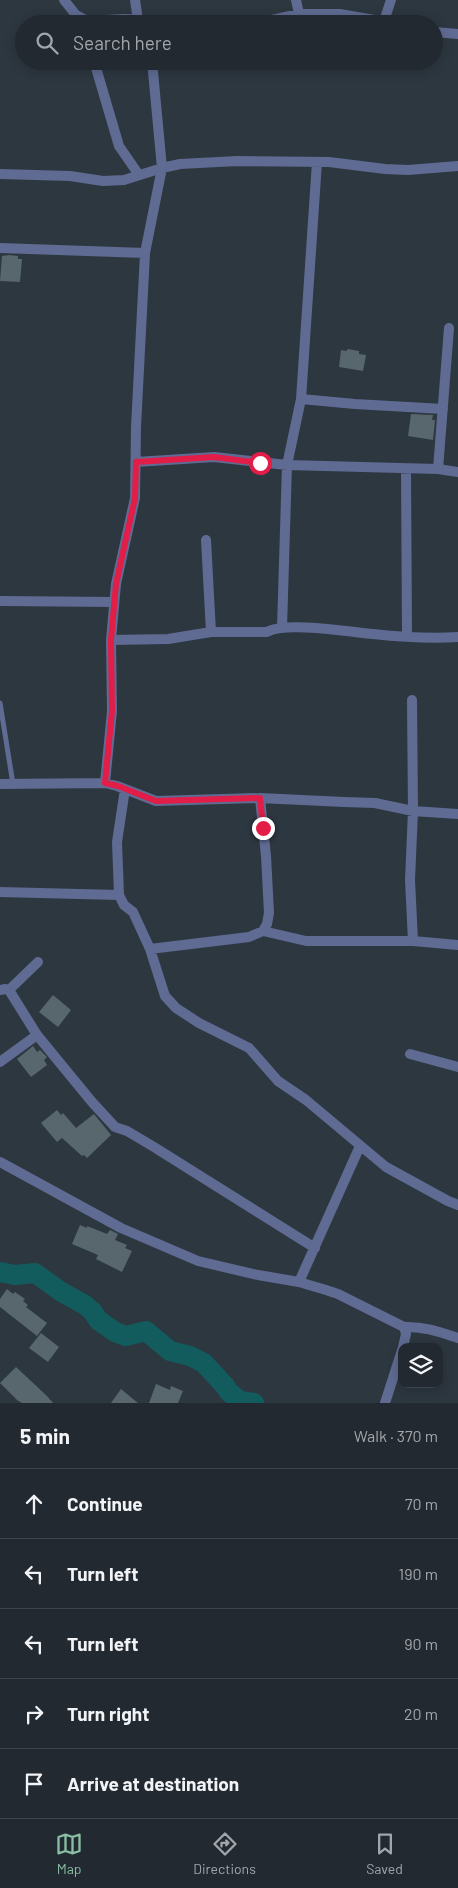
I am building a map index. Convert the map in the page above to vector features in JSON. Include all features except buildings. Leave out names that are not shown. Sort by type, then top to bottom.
[{"type":"street","points":[[64,0],[76,15]]},
{"type":"street","points":[[136,0],[138,15]]},
{"type":"street","points":[[296,0],[299,14]]},
{"type":"street","points":[[386,15],[391,0]]},
{"type":"street","points":[[294,15],[346,15]]},
{"type":"street","points":[[443,33],[458,34]]},
{"type":"street","points":[[97,70],[119,146],[139,175]]},
{"type":"street","points":[[105,783],[112,711],[111,640],[114,602],[116,584],[135,498],[145,253],[162,168],[153,70]]},
{"type":"street","points":[[0,174],[70,176],[103,181],[124,180],[180,164],[237,161],[317,162],[408,170],[458,166]]},
{"type":"street","points":[[282,628],[287,465],[301,399],[317,162]]},
{"type":"street","points":[[0,248],[145,253]]},
{"type":"street","points":[[438,469],[449,328]]},
{"type":"street","points":[[301,399],[443,409]]},
{"type":"street","points":[[136,462],[214,457],[287,465],[438,469],[458,472]]},
{"type":"street","points":[[406,469],[407,636]]},
{"type":"street","points":[[206,540],[210,632]]},
{"type":"street","points":[[0,601],[114,602]]},
{"type":"street","points":[[111,640],[168,639],[210,632],[267,632],[271,629],[282,628],[341,630],[442,638],[458,637]]},
{"type":"street","points":[[412,700],[413,811],[410,880],[413,941]]},
{"type":"street","points":[[0,784],[105,783],[156,801],[260,798],[375,803],[413,811],[458,814]]},
{"type":"street","points":[[125,789],[117,842],[119,895],[124,904],[133,912],[150,949],[165,996],[176,1008],[199,1023],[249,1048],[278,1081],[306,1100],[386,1166],[458,1205]]},
{"type":"street","points":[[260,798],[269,913],[267,924],[263,931]]},
{"type":"street","points":[[0,892],[119,895]]},
{"type":"street","points":[[150,949],[249,937],[263,931],[306,941],[413,941],[458,945]]},
{"type":"street","points":[[38,962],[5,990],[37,1035],[92,1102],[115,1126],[154,1147],[315,1248]]},
{"type":"street","points":[[0,1062],[37,1035]]},
{"type":"street","points":[[410,1054],[458,1067]]},
{"type":"street","points":[[299,1282],[360,1146]]},
{"type":"street","points":[[0,1162],[122,1228],[198,1261],[299,1282],[338,1294],[404,1327],[416,1326],[458,1338]]},
{"type":"street","points":[[403,1343],[406,1334],[404,1327]]},
{"type":"street","points":[[385,1403],[398,1361]]},
{"type":"lane","points":[[0,703],[13,784]]},
{"type":"waterway","points":[[0,1272],[15,1275],[35,1273],[60,1291],[85,1305],[98,1320],[115,1332],[126,1336],[146,1331],[170,1351],[190,1356],[204,1363],[229,1392],[240,1401],[254,1403]]},
{"type":"route","points":[[260,463],[214,457],[136,462],[135,498],[116,584],[111,640],[112,711],[105,783],[156,801],[260,798],[263,828]]}]
